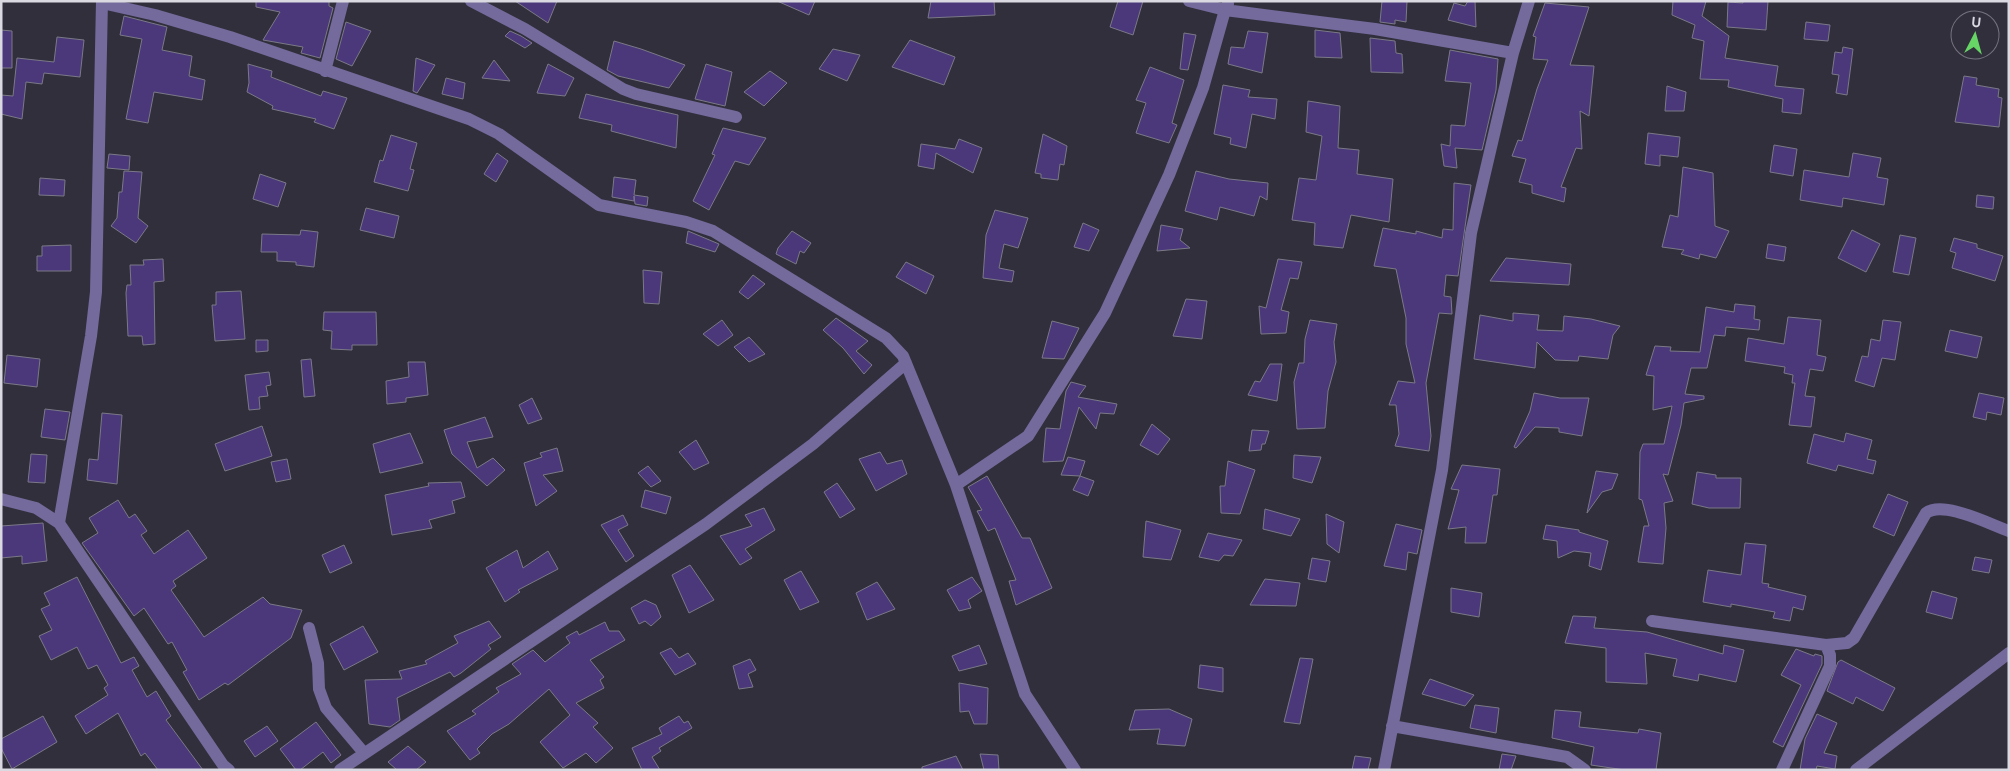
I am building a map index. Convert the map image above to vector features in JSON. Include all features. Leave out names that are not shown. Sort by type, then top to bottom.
[{"type":"street","points":[[325,71],[343,1]]},
{"type":"street","points":[[471,1],[525,29],[623,89],[636,94],[736,117]]},
{"type":"street","points":[[1189,1],[1227,5],[1513,53]]},
{"type":"street","points":[[1384,770],[1442,470],[1471,233],[1513,53],[1529,1]]},
{"type":"street","points":[[59,523],[91,336],[96,292],[102,2],[198,27],[484,125],[599,205],[686,222],[713,231],[886,338],[896,346],[906,364],[956,485],[1025,694],[1075,770]]},
{"type":"street","points":[[956,485],[1028,436],[1105,313],[1172,166],[1203,88],[1227,5]]},
{"type":"street","points":[[340,770],[714,518],[813,444],[906,364]]},
{"type":"street","points":[[1,499],[36,508],[59,523],[228,770]]},
{"type":"street","points":[[1652,621],[1826,645],[1847,643],[1854,638],[1930,510],[1945,508],[2009,530]]},
{"type":"street","points":[[309,628],[318,662],[319,689],[326,708],[364,753]]},
{"type":"street","points":[[1782,770],[1830,666],[1830,655],[1826,645]]},
{"type":"street","points":[[1856,770],[2009,653]]},
{"type":"street","points":[[1392,726],[1567,757],[1585,770]]},
{"type":"building","points":[[256,1],[329,1],[329,6],[333,8],[320,58],[301,53],[303,47],[263,40],[280,12],[256,7]]},
{"type":"building","points":[[515,1],[557,1],[548,23]]},
{"type":"building","points":[[777,1],[815,1],[809,15]]},
{"type":"building","points":[[931,1],[994,1],[995,15],[928,18]]},
{"type":"building","points":[[1118,1],[1143,1],[1133,35],[1110,27]]},
{"type":"building","points":[[1382,1],[1407,1],[1406,22],[1395,20],[1395,24],[1380,22]]},
{"type":"building","points":[[1468,1],[1475,1],[1476,27],[1448,20],[1454,3],[1465,6]]},
{"type":"building","points":[[1673,1],[1706,1],[1702,16],[1729,36],[1725,58],[1778,66],[1775,86],[1804,89],[1801,114],[1782,112],[1783,99],[1728,87],[1729,80],[1700,79],[1704,41],[1692,38],[1695,25],[1672,15]]},
{"type":"building","points":[[1743,1],[1768,1],[1766,30],[1727,27],[1728,2],[1743,3]]},
{"type":"building","points":[[1545,3],[1589,7],[1570,65],[1594,66],[1589,116],[1580,111],[1582,149],[1576,148],[1561,187],[1566,188],[1564,202],[1532,193],[1532,185],[1519,182],[1526,159],[1512,156],[1518,140],[1522,141],[1537,89],[1548,60],[1533,59],[1536,37],[1533,36]]},
{"type":"building","points":[[124,16],[167,27],[162,50],[192,56],[189,76],[205,80],[202,100],[154,92],[148,123],[126,119],[142,39],[120,35]]},
{"type":"building","points":[[346,22],[371,31],[352,66],[336,59]]},
{"type":"building","points":[[1806,22],[1830,25],[1828,41],[1804,39]]},
{"type":"building","points":[[1,30],[12,31],[12,68],[1,68]]},
{"type":"building","points":[[1315,30],[1340,33],[1342,58],[1315,57]]},
{"type":"building","points":[[510,31],[532,43],[525,48],[505,36]]},
{"type":"building","points":[[1248,31],[1268,33],[1262,73],[1228,64],[1231,47],[1244,48]]},
{"type":"building","points":[[1184,33],[1196,35],[1188,70],[1180,69]]},
{"type":"building","points":[[57,37],[84,40],[80,77],[44,73],[42,84],[26,82],[22,119],[1,114],[1,95],[13,96],[17,58],[54,62]]},
{"type":"building","points":[[1370,38],[1395,41],[1396,53],[1402,54],[1403,73],[1371,72]]},
{"type":"building","points":[[910,40],[955,57],[944,85],[892,67]]},
{"type":"building","points":[[614,41],[685,65],[669,88],[618,76],[607,70]]},
{"type":"building","points":[[1843,47],[1853,49],[1847,95],[1836,93],[1839,75],[1832,74],[1835,52],[1842,53]]},
{"type":"building","points":[[833,49],[860,55],[847,81],[819,69]]},
{"type":"building","points":[[1450,50],[1498,59],[1496,90],[1482,150],[1455,148],[1457,168],[1444,166],[1441,144],[1450,146],[1451,125],[1465,126],[1471,83],[1445,81]]},
{"type":"building","points":[[416,58],[435,65],[417,93],[413,91]]},
{"type":"building","points":[[494,60],[510,81],[482,78]]},
{"type":"building","points":[[248,64],[272,71],[271,77],[321,96],[323,91],[347,98],[334,129],[314,122],[316,119],[272,109],[273,106],[247,92],[249,83]]},
{"type":"building","points":[[548,64],[574,78],[565,96],[537,93]]},
{"type":"building","points":[[706,64],[732,72],[725,106],[695,99]]},
{"type":"building","points":[[1150,67],[1184,80],[1172,123],[1177,125],[1169,143],[1136,133],[1146,103],[1136,100]]},
{"type":"building","points":[[770,71],[787,83],[764,106],[744,92]]},
{"type":"building","points":[[1964,76],[1977,78],[1976,85],[1999,89],[1998,97],[2002,98],[1999,127],[1955,122]]},
{"type":"building","points":[[446,78],[465,83],[463,99],[442,94]]},
{"type":"building","points":[[1223,85],[1250,90],[1248,97],[1277,99],[1275,119],[1252,114],[1246,148],[1230,144],[1231,138],[1214,134]]},
{"type":"building","points":[[1667,86],[1686,92],[1684,111],[1665,111]]},
{"type":"building","points":[[586,94],[678,115],[676,148],[611,131],[612,125],[579,118]]},
{"type":"building","points":[[1308,101],[1340,106],[1338,148],[1359,150],[1357,174],[1393,179],[1389,222],[1351,215],[1343,248],[1314,245],[1315,223],[1292,220],[1299,178],[1316,180],[1322,136],[1306,132]]},
{"type":"building","points":[[723,128],[766,138],[749,165],[735,161],[709,210],[693,201],[715,155],[712,154]]},
{"type":"building","points":[[1648,133],[1680,137],[1678,157],[1660,155],[1660,166],[1645,164]]},
{"type":"building","points":[[1043,134],[1067,146],[1064,165],[1060,164],[1058,180],[1041,178],[1041,174],[1035,173]]},
{"type":"building","points":[[391,135],[417,143],[410,169],[414,170],[408,191],[374,182],[380,160],[383,161]]},
{"type":"building","points":[[959,139],[982,148],[973,173],[936,153],[934,169],[918,166],[921,144],[955,149]]},
{"type":"building","points":[[1774,145],[1797,149],[1793,176],[1770,172]]},
{"type":"building","points":[[497,153],[508,161],[496,182],[484,174]]},
{"type":"building","points":[[1853,153],[1881,158],[1877,177],[1888,179],[1884,205],[1843,198],[1842,207],[1800,200],[1804,170],[1849,177]]},
{"type":"building","points":[[109,154],[130,156],[129,170],[107,168]]},
{"type":"building","points":[[1683,167],[1713,173],[1715,226],[1729,231],[1716,258],[1700,254],[1699,259],[1681,254],[1684,250],[1662,247],[1670,215],[1678,217]]},
{"type":"building","points":[[124,171],[142,172],[138,218],[148,226],[136,243],[111,226],[117,218],[119,192],[122,192]]},
{"type":"building","points":[[1196,171],[1229,179],[1268,183],[1267,200],[1260,196],[1254,216],[1220,207],[1217,220],[1185,211]]},
{"type":"building","points":[[260,174],[286,183],[278,207],[253,199]]},
{"type":"building","points":[[614,177],[636,180],[634,195],[648,197],[647,206],[635,204],[634,196],[634,201],[612,197]]},
{"type":"building","points":[[40,178],[65,180],[64,196],[39,195]]},
{"type":"building","points":[[1454,183],[1471,185],[1458,276],[1446,275],[1444,296],[1451,297],[1452,314],[1439,313],[1426,383],[1431,436],[1429,451],[1395,446],[1399,434],[1396,405],[1389,405],[1398,381],[1415,383],[1406,344],[1406,318],[1396,269],[1374,266],[1383,228],[1416,234],[1416,231],[1442,238],[1443,229],[1453,230]]},
{"type":"building","points":[[1977,195],[1994,197],[1993,209],[1976,207]]},
{"type":"building","points":[[366,208],[399,216],[394,238],[360,230]]},
{"type":"building","points":[[995,210],[1028,218],[1018,248],[1004,244],[999,268],[1014,271],[1012,282],[983,278],[986,235]]},
{"type":"building","points":[[1083,223],[1099,230],[1089,251],[1074,247]]},
{"type":"building","points":[[1161,225],[1183,229],[1180,240],[1190,248],[1157,251]]},
{"type":"building","points":[[301,230],[318,232],[314,267],[296,265],[296,262],[277,261],[277,252],[261,252],[262,234],[300,235]]},
{"type":"building","points":[[1852,230],[1880,244],[1866,272],[1838,258]]},
{"type":"building","points":[[688,231],[719,244],[715,252],[686,243]]},
{"type":"building","points":[[792,231],[811,243],[804,253],[800,251],[796,264],[776,254],[778,248]]},
{"type":"building","points":[[1900,235],[1916,238],[1909,275],[1893,272]]},
{"type":"building","points":[[1954,238],[1977,244],[1977,248],[2003,256],[1995,281],[1952,268],[1956,253],[1950,251]]},
{"type":"building","points":[[1768,244],[1786,247],[1784,261],[1766,258]]},
{"type":"building","points":[[71,245],[71,271],[37,271],[37,256],[42,256],[42,246]]},
{"type":"building","points":[[1506,258],[1571,264],[1569,285],[1490,281]]},
{"type":"building","points":[[163,259],[164,281],[154,282],[155,344],[143,345],[142,336],[128,336],[126,293],[127,285],[131,285],[130,265],[144,265],[143,260]]},
{"type":"building","points":[[1278,259],[1302,262],[1298,279],[1290,278],[1281,310],[1289,312],[1286,333],[1261,334],[1259,306],[1266,308]]},
{"type":"building","points":[[906,262],[934,276],[926,294],[896,277]]},
{"type":"building","points":[[643,270],[662,272],[659,304],[644,303]]},
{"type":"building","points":[[753,275],[765,284],[748,299],[739,292]]},
{"type":"building","points":[[241,291],[245,339],[215,341],[212,305],[216,305],[216,292]]},
{"type":"building","points":[[1186,299],[1207,301],[1202,339],[1173,336]]},
{"type":"building","points":[[1735,304],[1755,306],[1754,319],[1760,320],[1759,330],[1726,327],[1725,336],[1714,335],[1707,368],[1691,368],[1685,394],[1704,396],[1704,399],[1684,403],[1681,425],[1668,475],[1663,474],[1673,501],[1664,503],[1666,528],[1663,564],[1638,562],[1644,526],[1649,526],[1642,500],[1639,499],[1640,452],[1643,444],[1664,444],[1672,406],[1653,410],[1654,376],[1646,375],[1655,346],[1671,347],[1670,351],[1700,352],[1706,307],[1734,312]]},
{"type":"building","points":[[324,312],[376,312],[377,345],[352,345],[352,350],[331,349],[332,331],[323,330]]},
{"type":"building","points":[[1513,313],[1539,315],[1537,330],[1563,331],[1564,316],[1591,319],[1620,326],[1613,335],[1608,359],[1579,356],[1578,361],[1555,360],[1537,342],[1535,368],[1474,359],[1480,315],[1513,321]]},
{"type":"building","points":[[1788,317],[1821,320],[1817,355],[1826,357],[1823,371],[1810,369],[1805,396],[1815,397],[1811,427],[1789,425],[1795,383],[1792,383],[1793,375],[1784,373],[1785,367],[1745,361],[1748,338],[1784,344]]},
{"type":"building","points":[[836,318],[868,341],[856,351],[872,365],[864,374],[843,348],[823,330]]},
{"type":"building","points":[[722,320],[733,335],[718,346],[703,334]]},
{"type":"building","points":[[1310,320],[1337,324],[1334,342],[1336,362],[1328,391],[1325,428],[1297,429],[1294,382],[1299,363],[1304,363],[1305,339]]},
{"type":"building","points":[[1883,320],[1901,322],[1895,360],[1882,358],[1874,387],[1855,381],[1862,356],[1868,357],[1871,339],[1880,341]]},
{"type":"building","points":[[1052,321],[1079,328],[1064,359],[1042,358]]},
{"type":"building","points":[[1950,330],[1982,337],[1977,358],[1945,351]]},
{"type":"building","points":[[749,337],[765,354],[749,362],[734,347]]},
{"type":"building","points":[[256,340],[268,340],[268,351],[256,352]]},
{"type":"building","points":[[7,355],[40,359],[37,387],[4,383]]},
{"type":"building","points":[[311,359],[315,396],[304,397],[301,360]]},
{"type":"building","points":[[408,362],[425,362],[428,395],[406,398],[406,402],[387,404],[386,381],[409,377]]},
{"type":"building","points":[[1270,364],[1282,364],[1277,401],[1248,395],[1255,381],[1260,382]]},
{"type":"building","points":[[269,372],[271,385],[266,386],[268,396],[259,397],[260,409],[249,410],[245,375]]},
{"type":"building","points":[[1071,382],[1086,386],[1078,397],[1117,404],[1114,414],[1100,413],[1096,429],[1079,407],[1063,461],[1043,462],[1046,428],[1060,429],[1066,391]]},
{"type":"building","points":[[1534,393],[1560,398],[1589,398],[1582,436],[1559,432],[1559,428],[1535,427],[1516,448],[1514,447],[1530,411]]},
{"type":"building","points":[[1979,393],[2004,398],[2001,415],[1987,412],[1986,420],[1973,417]]},
{"type":"building","points":[[532,398],[542,419],[528,424],[519,405]]},
{"type":"building","points":[[45,409],[70,412],[65,440],[41,437]]},
{"type":"building","points":[[102,413],[122,415],[117,484],[87,480],[89,459],[98,460]]},
{"type":"building","points":[[485,417],[493,437],[467,442],[477,468],[493,458],[505,470],[487,486],[452,454],[444,430]]},
{"type":"building","points":[[1152,424],[1170,439],[1158,455],[1140,445]]},
{"type":"building","points":[[262,426],[272,456],[225,471],[215,444]]},
{"type":"building","points":[[1252,430],[1269,431],[1261,450],[1249,451]]},
{"type":"building","points":[[410,433],[423,463],[380,473],[373,444]]},
{"type":"building","points":[[1846,433],[1872,440],[1867,459],[1876,461],[1873,474],[1838,465],[1836,471],[1807,463],[1814,434],[1844,442]]},
{"type":"building","points":[[696,440],[709,463],[694,470],[679,452]]},
{"type":"building","points":[[557,448],[563,471],[543,475],[557,491],[536,506],[524,463],[542,457],[540,453]]},
{"type":"building","points":[[880,452],[887,464],[902,460],[907,474],[876,491],[859,459]]},
{"type":"building","points":[[31,454],[47,455],[45,483],[28,482]]},
{"type":"building","points":[[1294,455],[1321,457],[1312,483],[1293,478]]},
{"type":"building","points":[[1068,457],[1085,461],[1080,476],[1061,475]]},
{"type":"building","points":[[287,459],[291,479],[276,482],[271,462]]},
{"type":"building","points":[[1228,461],[1255,470],[1240,514],[1221,513],[1220,486],[1225,486]]},
{"type":"building","points":[[1462,465],[1500,469],[1497,495],[1493,495],[1486,543],[1465,543],[1466,527],[1448,529],[1459,490],[1451,489]]},
{"type":"building","points":[[648,466],[661,481],[651,487],[638,473]]},
{"type":"building","points":[[1596,471],[1618,474],[1612,489],[1602,492],[1587,513]]},
{"type":"building","points":[[1697,472],[1716,475],[1716,478],[1741,478],[1740,508],[1709,508],[1692,504]]},
{"type":"building","points":[[987,476],[1022,538],[1030,538],[1052,588],[1016,605],[1009,581],[1016,580],[995,528],[988,531],[977,511],[982,510],[968,487]]},
{"type":"building","points":[[1080,476],[1094,481],[1088,496],[1073,490]]},
{"type":"building","points":[[461,482],[465,497],[452,501],[455,513],[429,520],[432,528],[392,535],[385,495],[429,486],[428,483]]},
{"type":"building","points":[[837,483],[855,509],[840,518],[824,492]]},
{"type":"building","points":[[645,490],[671,497],[666,514],[641,507]]},
{"type":"building","points":[[1888,494],[1908,502],[1894,536],[1873,527]]},
{"type":"building","points":[[118,500],[129,518],[135,514],[147,531],[141,535],[154,554],[188,530],[207,558],[173,581],[176,586],[171,590],[204,637],[263,597],[270,604],[302,610],[291,638],[228,685],[225,683],[199,700],[183,672],[187,670],[172,642],[168,644],[144,608],[134,616],[82,543],[98,533],[89,518]]},
{"type":"building","points":[[764,508],[775,530],[745,549],[752,558],[740,565],[720,536],[752,526],[745,515]]},
{"type":"building","points":[[1265,509],[1300,519],[1291,536],[1263,529]]},
{"type":"building","points":[[1326,514],[1344,522],[1339,553],[1327,544]]},
{"type":"building","points":[[623,515],[628,525],[618,530],[634,556],[626,562],[601,525]]},
{"type":"building","points":[[1146,521],[1181,530],[1171,560],[1143,557]]},
{"type":"building","points":[[43,523],[47,561],[22,564],[22,556],[1,558],[1,526]]},
{"type":"building","points":[[1396,524],[1422,530],[1417,554],[1408,552],[1406,570],[1384,566]]},
{"type":"building","points":[[1546,525],[1579,530],[1579,532],[1608,541],[1601,570],[1589,566],[1591,553],[1574,551],[1558,558],[1557,541],[1543,539]]},
{"type":"building","points":[[1208,533],[1242,540],[1233,556],[1224,555],[1219,561],[1199,557]]},
{"type":"building","points":[[1745,543],[1766,545],[1762,583],[1769,584],[1768,587],[1806,596],[1803,610],[1793,607],[1790,621],[1773,618],[1775,612],[1731,604],[1731,607],[1703,602],[1708,570],[1741,575]]},
{"type":"building","points":[[344,545],[352,563],[330,573],[322,555]]},
{"type":"building","points":[[517,550],[523,568],[548,551],[558,569],[518,590],[520,592],[505,602],[486,568]]},
{"type":"building","points":[[1975,557],[1992,560],[1989,573],[1972,570]]},
{"type":"building","points":[[1312,558],[1330,561],[1326,582],[1308,579]]},
{"type":"building","points":[[690,565],[714,600],[689,613],[672,575]]},
{"type":"building","points":[[801,571],[819,602],[800,610],[784,580]]},
{"type":"building","points":[[77,577],[121,663],[134,657],[139,666],[132,670],[147,697],[156,691],[171,716],[166,720],[203,770],[158,770],[145,753],[141,756],[118,713],[86,734],[75,716],[108,695],[104,688],[108,685],[97,665],[88,669],[77,647],[51,660],[39,636],[52,630],[41,609],[50,605],[44,593]]},
{"type":"building","points":[[972,577],[982,591],[968,600],[971,608],[959,611],[947,590]]},
{"type":"building","points":[[1265,579],[1300,583],[1296,606],[1250,605]]},
{"type":"building","points":[[877,582],[895,609],[867,620],[856,593]]},
{"type":"building","points":[[1451,588],[1482,593],[1479,617],[1451,612]]},
{"type":"building","points":[[1932,591],[1957,598],[1952,619],[1926,612]]},
{"type":"building","points":[[645,600],[656,605],[661,617],[651,626],[645,621],[639,624],[631,608]]},
{"type":"building","points":[[1573,616],[1596,617],[1594,628],[1647,632],[1723,654],[1724,645],[1744,650],[1736,682],[1699,674],[1698,681],[1673,676],[1677,659],[1645,653],[1647,684],[1606,682],[1606,648],[1565,643]]},
{"type":"building","points":[[489,621],[501,637],[488,645],[491,649],[454,677],[450,672],[397,698],[400,720],[390,727],[369,724],[365,680],[402,679],[399,671],[427,664],[425,661],[458,643],[454,636]]},
{"type":"building","points":[[605,622],[609,631],[619,631],[625,640],[590,660],[604,677],[600,680],[604,688],[576,703],[598,723],[593,727],[613,748],[596,763],[586,753],[563,768],[540,742],[570,715],[549,689],[509,724],[492,734],[477,749],[480,753],[470,760],[447,731],[476,714],[472,711],[499,692],[496,688],[521,674],[512,664],[533,650],[545,662],[570,643],[566,637],[577,631],[579,635]]},
{"type":"building","points":[[363,626],[378,652],[344,670],[330,644]]},
{"type":"building","points":[[979,645],[987,664],[959,671],[952,656]]},
{"type":"building","points":[[671,648],[679,658],[688,653],[696,664],[675,675],[660,653]]},
{"type":"building","points":[[1796,649],[1814,656],[1815,654],[1822,656],[1822,664],[1783,747],[1773,742],[1801,685],[1781,675]]},
{"type":"building","points":[[1300,658],[1313,659],[1300,724],[1284,722]]},
{"type":"building","points":[[750,659],[756,670],[748,674],[753,687],[739,689],[733,666]]},
{"type":"building","points":[[1841,660],[1895,688],[1883,711],[1856,697],[1853,704],[1827,691],[1838,662]]},
{"type":"building","points":[[1200,665],[1223,668],[1223,692],[1198,688]]},
{"type":"building","points":[[1430,679],[1474,695],[1465,706],[1422,694]]},
{"type":"building","points":[[959,683],[988,688],[987,724],[974,724],[969,711],[960,712]]},
{"type":"building","points":[[1475,705],[1499,708],[1496,733],[1470,728]]},
{"type":"building","points":[[1169,709],[1192,719],[1185,746],[1157,744],[1160,729],[1129,730],[1135,710]]},
{"type":"building","points":[[1555,710],[1581,712],[1579,727],[1638,733],[1639,729],[1661,733],[1656,770],[1625,770],[1591,765],[1594,747],[1552,738]]},
{"type":"building","points":[[1817,714],[1837,723],[1824,753],[1837,756],[1835,769],[1817,766],[1816,770],[1800,770],[1805,739]]},
{"type":"building","points":[[43,716],[57,742],[12,769],[1,748],[1,739]]},
{"type":"building","points":[[679,716],[684,723],[688,721],[692,728],[659,748],[661,751],[652,757],[660,770],[642,770],[632,748],[662,734],[659,728]]},
{"type":"building","points":[[316,722],[341,755],[331,763],[323,752],[300,770],[296,770],[280,749]]},
{"type":"building","points":[[267,726],[278,741],[255,757],[244,741]]},
{"type":"building","points":[[408,746],[426,762],[416,770],[397,770],[388,762]]},
{"type":"building","points":[[980,754],[998,755],[999,770],[984,770]]},
{"type":"building","points":[[1502,754],[1516,756],[1511,770],[1499,770]]},
{"type":"building","points":[[956,756],[963,770],[922,770],[922,767]]},
{"type":"building","points":[[1355,756],[1371,758],[1368,770],[1352,770]]}]
